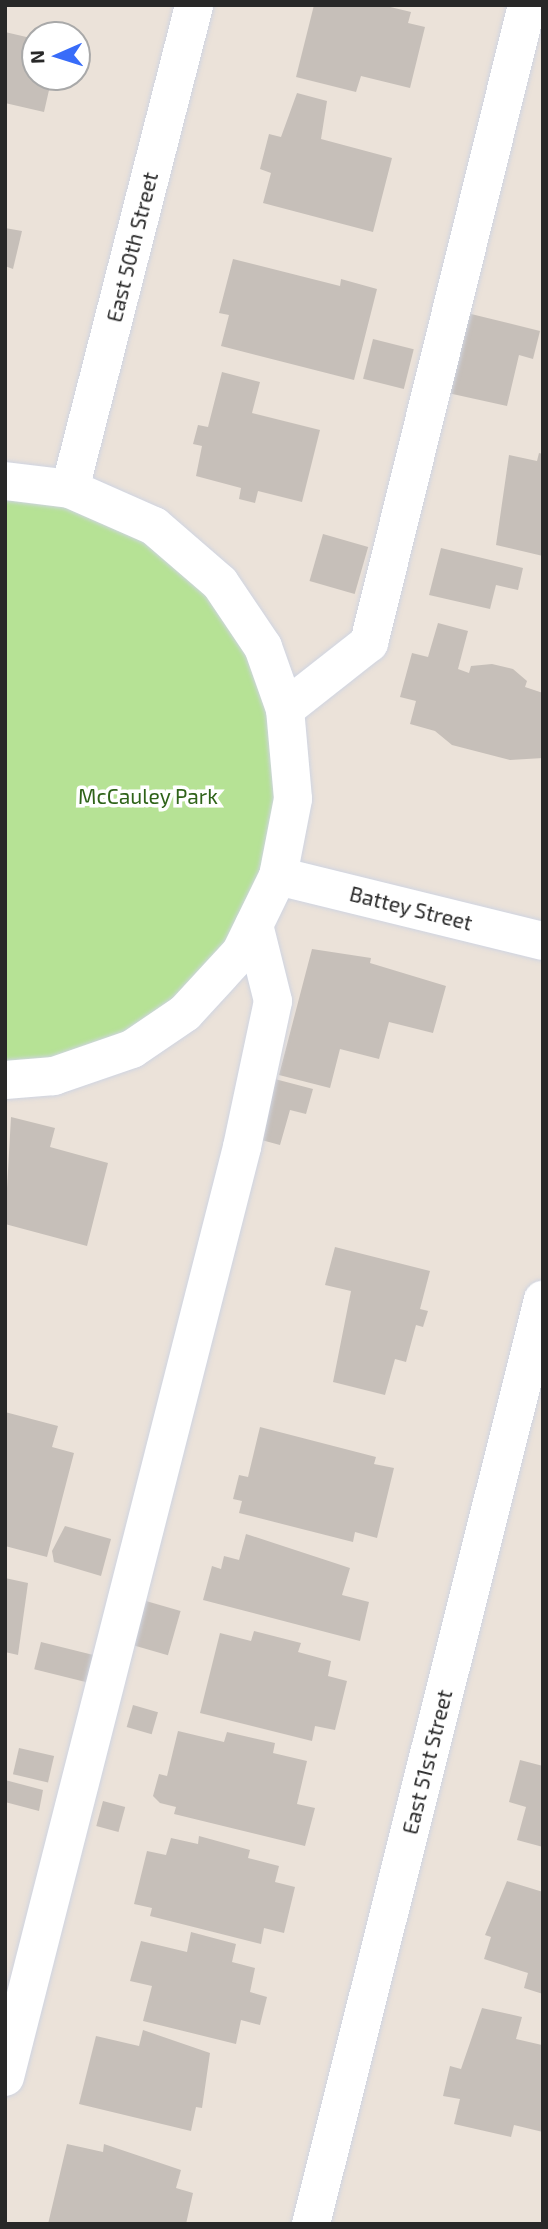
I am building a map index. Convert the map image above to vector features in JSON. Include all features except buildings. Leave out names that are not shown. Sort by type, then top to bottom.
[{"type":"street","name":"East 50th Street","points":[[70,489],[194,5]]},
{"type":"street","points":[[285,709],[369,643],[527,5]]},
{"type":"street","points":[[5,481],[70,489],[154,526],[220,583],[263,647],[285,709],[293,799],[278,876],[241,952],[185,1013],[132,1049],[54,1076],[5,1080]]},
{"type":"street","name":"Battey Street","points":[[278,876],[543,940]]},
{"type":"street","points":[[5,2077],[242,1147],[273,1001],[254,925]]},
{"type":"street","name":"East 51st Street","points":[[311,2224],[543,1300]]},
{"type":"green space","name":"McCauley Park","points":[[5,481],[70,489],[220,583],[285,709],[278,876],[185,1013],[5,1080]]}]
